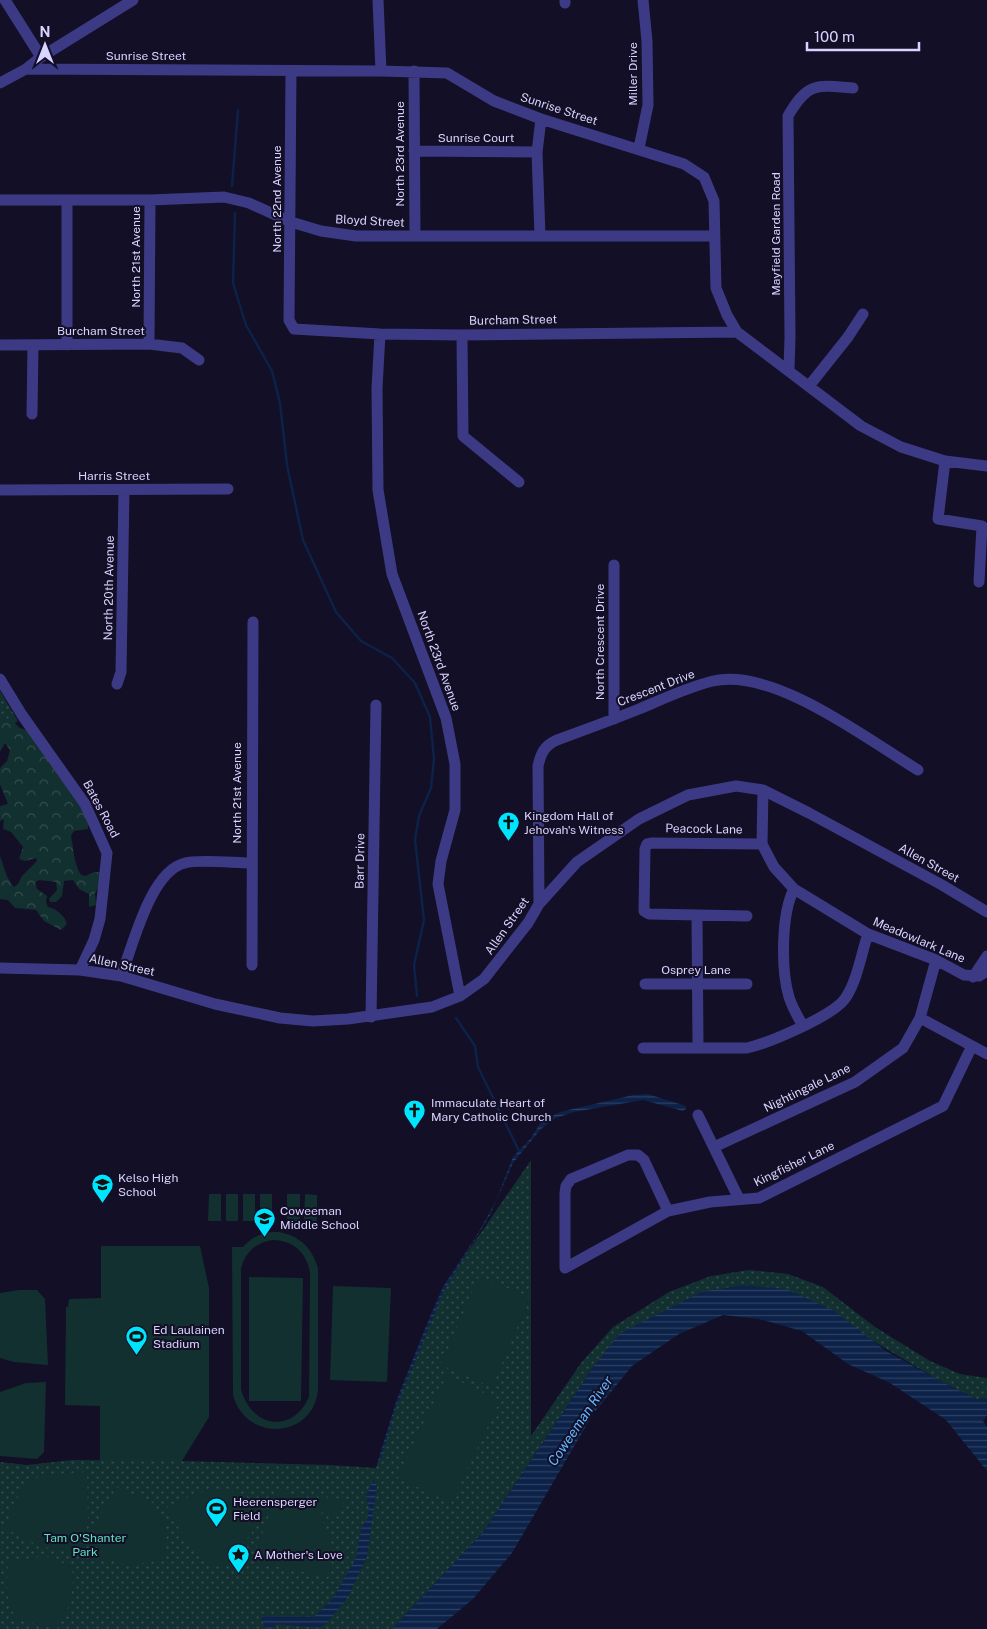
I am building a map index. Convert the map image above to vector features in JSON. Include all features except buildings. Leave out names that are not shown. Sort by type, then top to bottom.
[{"type":"street","points":[[5,0],[41,57]]},
{"type":"street","points":[[26,69],[41,57],[133,0]]},
{"type":"street","points":[[378,0],[381,71]]},
{"type":"street","name":"Miller Drive","points":[[639,148],[648,105],[647,41],[643,0]]},
{"type":"street","name":"Sunrise Street","points":[[0,82],[26,69],[414,71],[448,73],[494,101],[541,119],[639,148],[684,164],[704,177],[714,201],[716,288],[727,316],[737,332],[861,426],[901,447],[944,461]]},
{"type":"street","name":"North 22nd Avenue","points":[[291,71],[289,320],[292,326]]},
{"type":"street","name":"North 23rd Avenue","points":[[414,71],[415,236]]},
{"type":"street","name":"Mayfield Garden Road","points":[[789,370],[788,116],[802,94],[824,85],[853,88]]},
{"type":"street","points":[[540,236],[537,152],[541,119]]},
{"type":"street","name":"Sunrise Court","points":[[414,151],[537,152]]},
{"type":"street","name":"Bloyd Street","points":[[0,200],[150,200],[224,197],[237,199],[291,222],[336,234],[415,236],[714,236]]},
{"type":"street","points":[[67,200],[67,344]]},
{"type":"street","name":"North 21st Avenue","points":[[150,200],[150,344]]},
{"type":"street","points":[[809,386],[848,337],[863,314]]},
{"type":"street","name":"Burcham Street","points":[[292,326],[299,330],[380,334],[737,332]]},
{"type":"street","name":"North 23rd Avenue","points":[[380,334],[377,388],[378,490],[390,564],[446,718],[455,764],[455,810],[441,861],[438,884],[460,996]]},
{"type":"street","points":[[462,335],[463,436],[519,482]]},
{"type":"street","name":"Burcham Street","points":[[0,345],[150,344],[182,348],[199,360]]},
{"type":"street","points":[[32,414],[33,346]]},
{"type":"street","points":[[979,582],[982,526],[938,519],[944,461],[987,466]]},
{"type":"street","name":"Harris Street","points":[[0,490],[228,489]]},
{"type":"street","name":"North 20th Avenue","points":[[117,684],[122,672],[124,490]]},
{"type":"street","name":"North Crescent Drive","points":[[614,565],[614,719]]},
{"type":"street","name":"North 21st Avenue","points":[[252,622],[250,863],[252,964]]},
{"type":"street","name":"Bates Road","points":[[0,679],[22,715],[85,804],[107,853],[100,919],[94,940],[80,970]]},
{"type":"street","name":"Crescent Drive","points":[[539,904],[538,766],[540,754],[547,745],[557,740],[682,691],[714,680],[752,682],[781,690],[813,706],[918,770]]},
{"type":"street","name":"Barr Drive","points":[[371,1016],[376,705]]},
{"type":"street","name":"Allen Street","points":[[0,968],[80,970],[121,976],[215,1004],[280,1018],[314,1020],[371,1016],[432,1007],[460,996],[490,973],[528,923],[539,904],[577,862],[639,818],[688,795],[736,786],[763,790],[942,885],[987,912]]},
{"type":"street","name":"Meadowlark Lane","points":[[763,790],[762,844],[774,867],[794,889],[868,934],[936,960],[972,977],[987,971]]},
{"type":"street","name":"Peacock Lane","points":[[746,916],[649,914],[644,911],[644,849],[647,844],[762,844]]},
{"type":"street","points":[[121,976],[145,909],[165,874],[185,863],[250,863]]},
{"type":"street","points":[[794,889],[788,900],[785,922],[785,974],[789,998],[803,1026]]},
{"type":"street","points":[[697,916],[696,985],[698,1047]]},
{"type":"street","points":[[643,1048],[747,1048],[761,1045],[803,1026],[837,1007],[845,999],[868,934]]},
{"type":"street","name":"Meadowlark Lane","points":[[972,977],[987,956]]},
{"type":"street","name":"Nightingale Lane","points":[[714,1147],[855,1082],[903,1048],[920,1018],[936,960]]},
{"type":"street","name":"Osprey Lane","points":[[646,984],[747,984]]},
{"type":"street","points":[[920,1018],[987,1054]]},
{"type":"street","name":"Kingfisher Lane","points":[[668,1211],[644,1160],[638,1155],[628,1155],[571,1180],[566,1186],[565,1193],[565,1268],[668,1211],[710,1202],[759,1198],[943,1106],[972,1046]]},
{"type":"street","points":[[698,1115],[740,1199]]},
{"type":"green space","points":[[0,691],[18,721],[0,732]]},
{"type":"green space","points":[[9,718],[20,728],[35,733],[58,762],[88,820],[88,829],[74,831],[71,836],[75,860],[81,875],[86,876],[94,872],[100,872],[101,883],[95,893],[96,905],[89,907],[89,894],[79,889],[73,880],[64,881],[62,896],[56,902],[50,902],[49,899],[57,890],[56,882],[39,880],[35,883],[37,889],[47,896],[46,902],[48,907],[60,913],[66,921],[67,924],[61,930],[44,921],[36,910],[15,908],[8,900],[0,899],[0,856],[7,876],[14,887],[37,861],[36,858],[25,861],[19,859],[23,847],[11,832],[3,829],[4,819],[0,821],[0,806],[8,804],[0,784],[0,768],[7,761],[10,750],[5,743],[0,752],[0,724],[2,720]]},
{"type":"green space","name":"Tam O'Shanter Park","points":[[531,1160],[531,1436],[581,1363],[613,1327],[669,1292],[711,1276],[749,1270],[788,1274],[823,1287],[875,1327],[930,1361],[960,1374],[987,1378],[987,1398],[976,1399],[935,1378],[786,1289],[594,1366],[484,1531],[392,1629],[0,1629],[0,1462],[27,1465],[72,1460],[182,1461],[376,1468],[393,1413],[440,1297],[452,1275]]},
{"type":"green space","points":[[209,1194],[221,1194],[221,1221],[208,1221]]},
{"type":"green space","points":[[226,1194],[238,1194],[238,1221],[226,1221]]},
{"type":"green space","points":[[243,1194],[255,1194],[255,1221],[243,1221]]},
{"type":"green space","points":[[260,1194],[272,1194],[272,1221],[260,1221]]},
{"type":"green space","points":[[287,1194],[300,1194],[300,1221],[287,1221]]},
{"type":"green space","points":[[305,1194],[317,1195],[317,1221],[304,1221]]},
{"type":"green space","points":[[268,1232],[279,1232],[293,1236],[304,1244],[312,1254],[318,1268],[318,1390],[313,1406],[304,1418],[292,1426],[278,1429],[264,1427],[251,1421],[240,1411],[233,1395],[232,1247],[243,1247],[259,1235]],"holes":[[[266,1241],[279,1241],[292,1245],[302,1253],[310,1273],[309,1397],[302,1409],[293,1417],[283,1421],[272,1422],[253,1412],[246,1402],[241,1389],[241,1269],[245,1258],[256,1246]]]},
{"type":"green space","name":"Ed Laulainen Stadium","points":[[101,1246],[200,1246],[209,1288],[209,1417],[182,1461],[100,1461],[100,1406],[65,1405],[66,1307],[68,1307],[69,1299],[101,1298]]},
{"type":"green space","points":[[479,1276],[530,1298],[492,1387],[441,1365]]},
{"type":"green space","points":[[249,1277],[303,1278],[301,1401],[249,1401]]},
{"type":"green space","points":[[333,1286],[391,1288],[387,1382],[330,1380]]},
{"type":"green space","points":[[37,1290],[45,1299],[48,1365],[14,1362],[0,1358],[0,1293]]},
{"type":"green space","points":[[447,1375],[500,1401],[451,1503],[397,1477]]},
{"type":"green space","points":[[46,1382],[44,1452],[37,1459],[0,1456],[0,1392],[26,1383]]},
{"type":"green space","points":[[87,1472],[88,1522],[83,1543],[62,1549],[52,1549],[33,1543],[4,1528],[23,1485],[42,1475]]},
{"type":"green space","points":[[117,1487],[153,1503],[166,1523],[164,1560],[127,1565],[102,1557],[97,1548],[96,1530],[98,1521]]},
{"type":"green space","points":[[279,1488],[306,1502],[323,1522],[331,1547],[328,1577],[258,1563],[254,1556]]},
{"type":"green space","name":"Heerensperger Field","points":[[212,1489],[237,1492],[268,1510],[241,1547],[222,1566],[209,1566],[191,1547],[166,1508],[183,1499]]},
{"type":"green space","points":[[329,1497],[345,1500],[335,1519],[332,1520],[315,1507],[321,1500]]},
{"type":"green space","points":[[45,1556],[68,1565],[74,1575],[71,1597],[73,1598],[57,1629],[18,1620],[10,1607],[8,1599],[8,1562]]},
{"type":"water","points":[[648,1094],[686,1106],[686,1109],[683,1111],[643,1100],[574,1112],[556,1118],[541,1129],[513,1163],[490,1215],[444,1291],[396,1408],[382,1456],[377,1464],[397,1399],[443,1287],[477,1235],[496,1201],[513,1157],[531,1138],[541,1122],[560,1112],[633,1095]]},
{"type":"water","name":"Coweeman River","points":[[743,1285],[786,1289],[833,1310],[886,1351],[976,1399],[987,1398],[987,1415],[983,1421],[987,1427],[987,1471],[946,1420],[890,1383],[848,1364],[802,1331],[759,1319],[723,1315],[679,1334],[632,1366],[593,1414],[512,1553],[473,1599],[437,1629],[392,1629],[484,1531],[594,1366],[619,1334],[701,1292]]},
{"type":"water","points":[[373,1480],[377,1486],[367,1556],[348,1597],[327,1623],[319,1628],[277,1624],[271,1629],[265,1628],[261,1619],[264,1616],[314,1617],[333,1598],[356,1558],[361,1528],[367,1519],[369,1508],[366,1496]]},
{"type":"waterway","points":[[232,186],[238,110]]},
{"type":"waterway","points":[[235,213],[233,283],[246,325],[272,371],[280,403],[287,465],[303,540],[336,612],[361,641],[392,658],[415,683],[430,717],[434,759],[431,788],[419,816],[415,840],[424,920],[414,965],[417,996]]},
{"type":"waterway","points":[[456,1018],[475,1046],[478,1067],[519,1151]]},
{"type":"place","name":"Kingdom Hall of Jehovah's Witness","points":[[508,842]]},
{"type":"place","name":"Immaculate Heart of Mary Catholic Church","points":[[415,1129]]},
{"type":"place","name":"Kelso High School","points":[[102,1204]]},
{"type":"place","name":"Coweeman Middle School","points":[[264,1237]]},
{"type":"place","name":"Ed Laulainen Stadium","points":[[137,1356]]},
{"type":"place","name":"Heerensperger Field","points":[[217,1528]]},
{"type":"place","name":"A Mother's Love","points":[[238,1574]]}]
